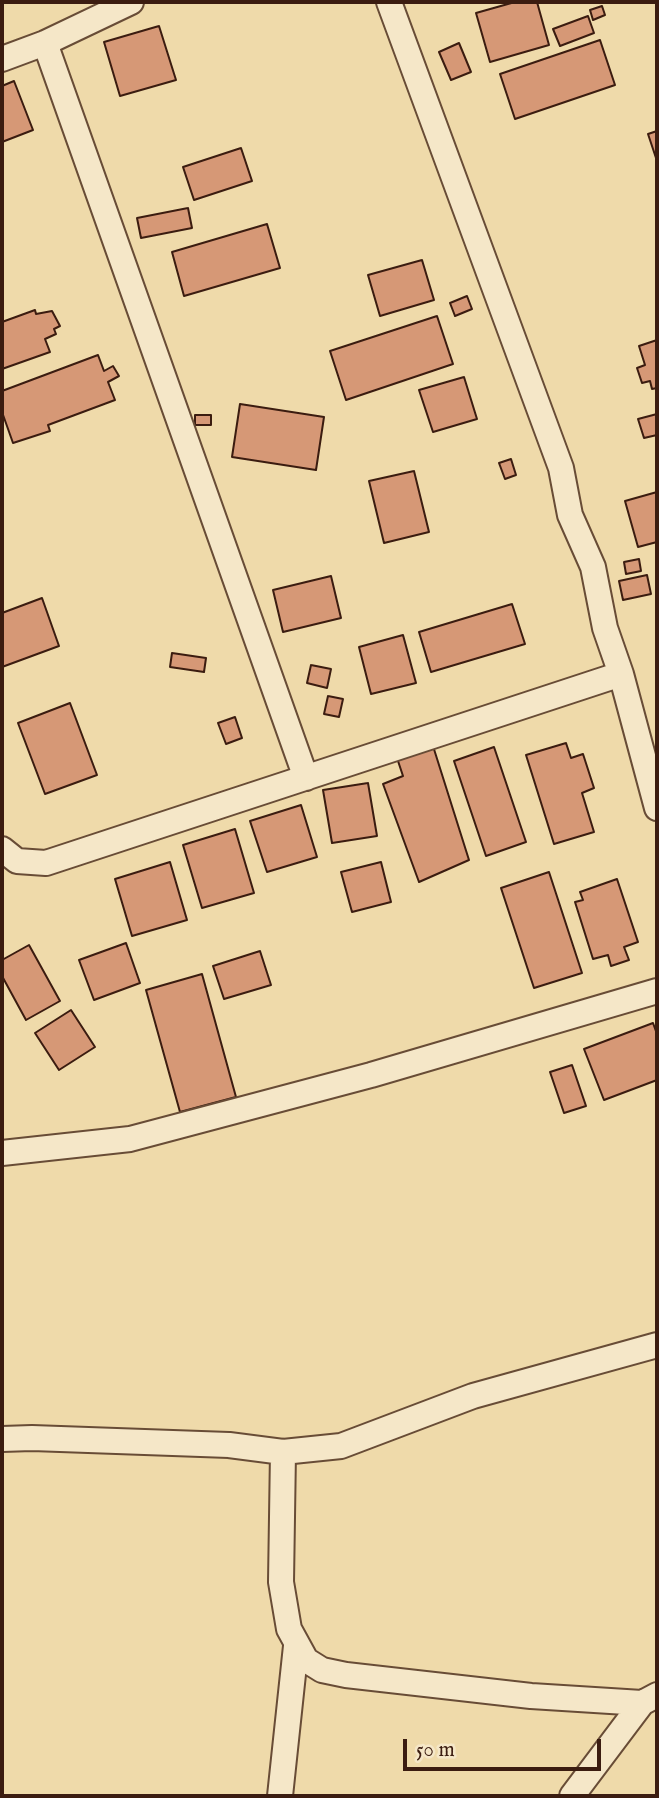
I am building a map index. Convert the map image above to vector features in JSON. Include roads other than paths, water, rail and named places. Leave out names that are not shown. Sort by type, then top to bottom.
[{"type":"street","points":[[2,60],[46,43],[131,2]]},
{"type":"street","points":[[389,2],[561,468],[570,515],[593,567],[605,628],[621,674],[657,808]]},
{"type":"street","points":[[46,43],[306,778]]},
{"type":"street","points":[[2,849],[17,861],[46,863],[621,674]]},
{"type":"street","points":[[2,1153],[130,1139],[384,1071],[657,992]]},
{"type":"street","points":[[2,1439],[229,1445],[283,1452],[341,1446],[473,1396],[657,1345]]},
{"type":"street","points":[[283,1452],[281,1582],[289,1629],[306,1660],[322,1670],[346,1675],[531,1696],[650,1699]]},
{"type":"street","points":[[280,1796],[296,1646]]},
{"type":"street","points":[[572,1796],[650,1699]]}]
